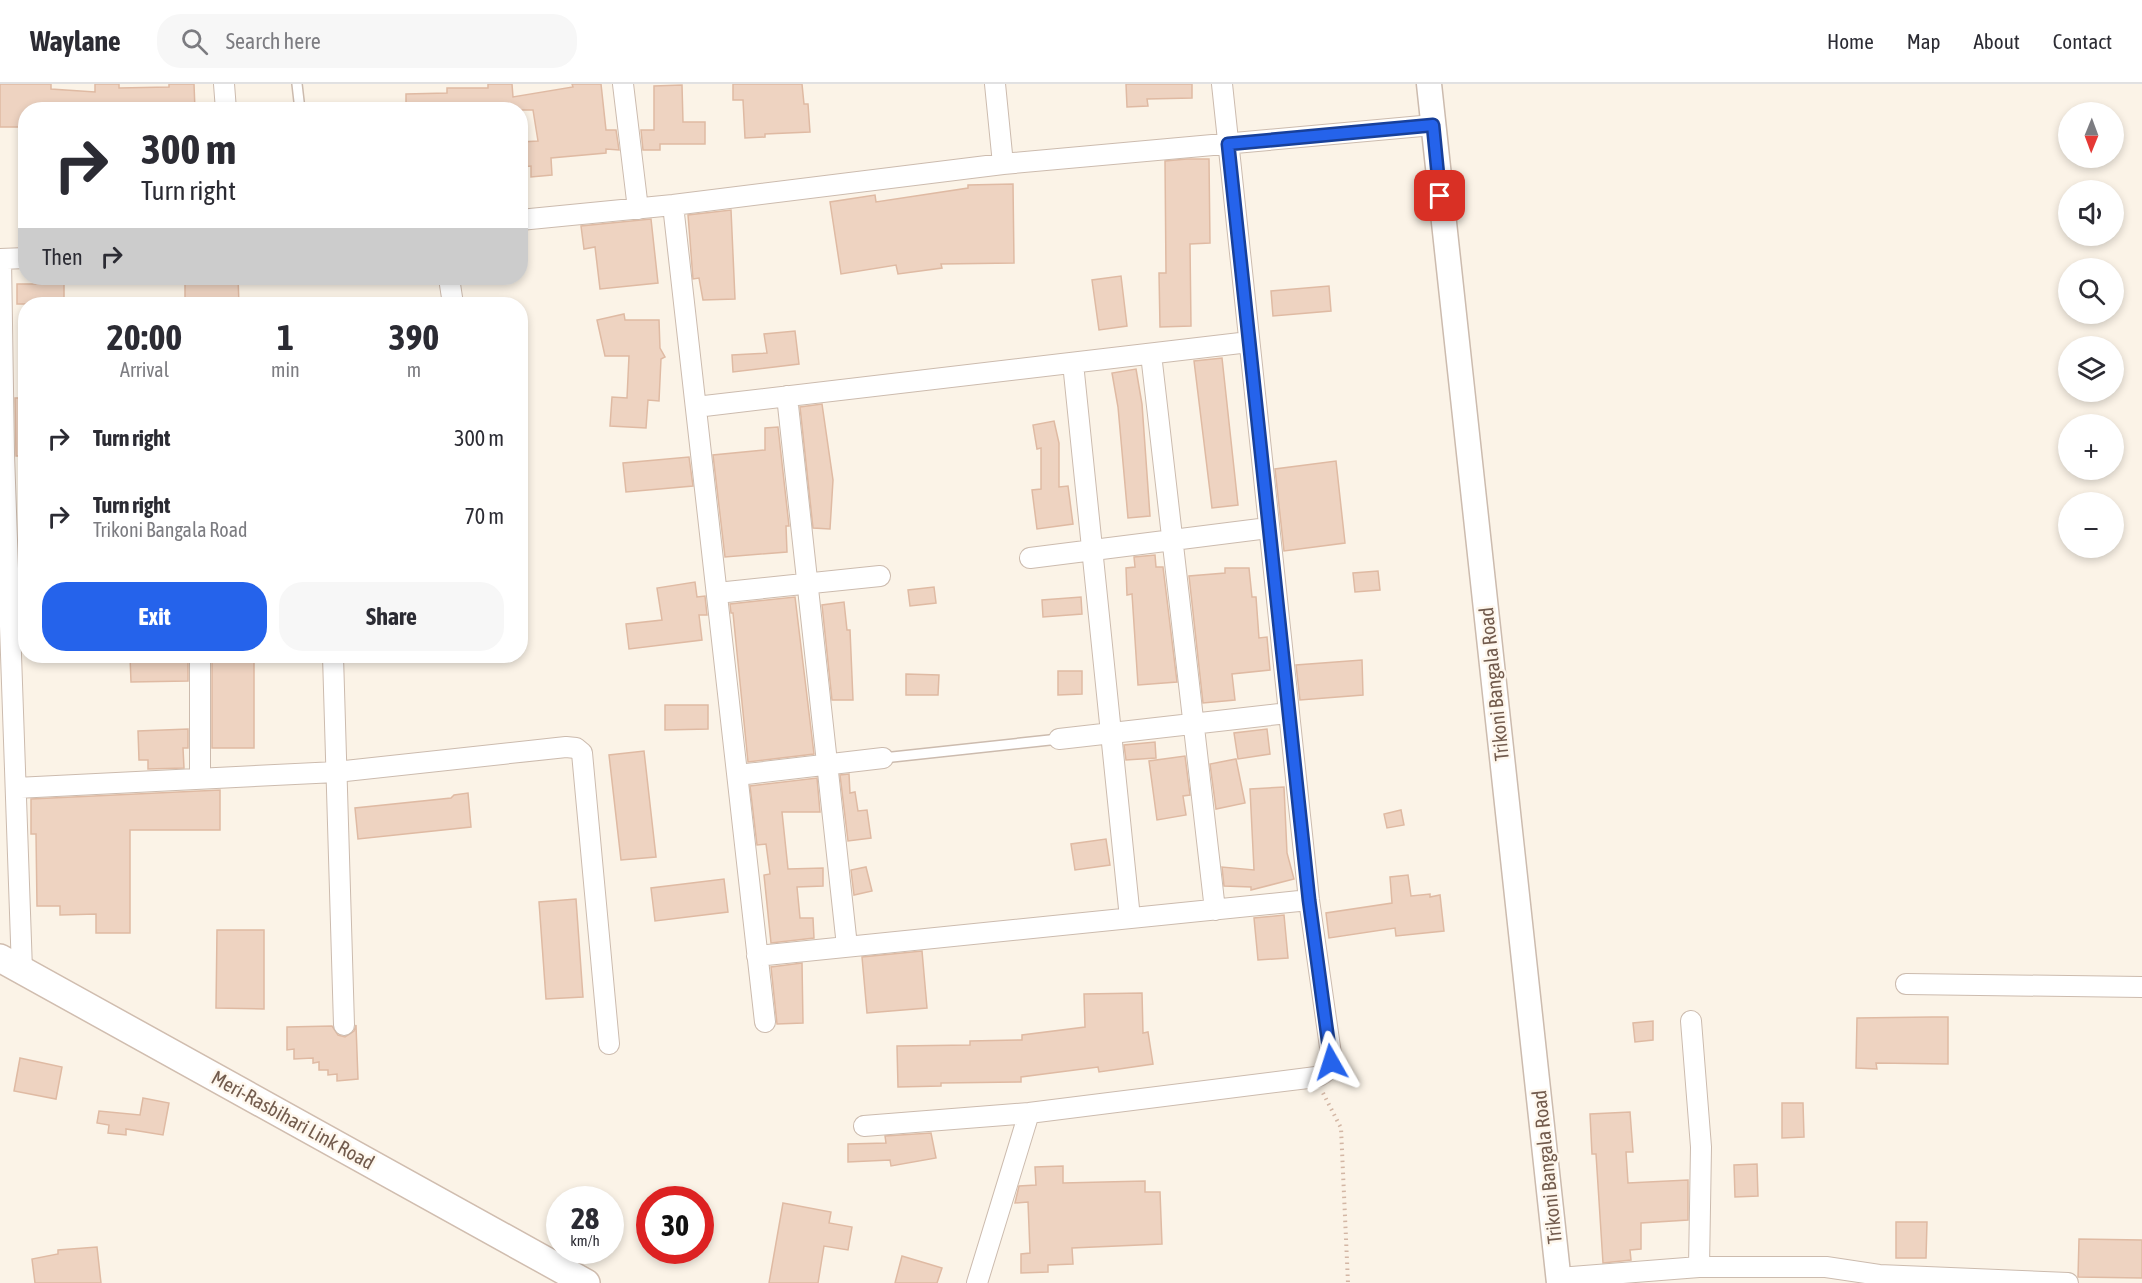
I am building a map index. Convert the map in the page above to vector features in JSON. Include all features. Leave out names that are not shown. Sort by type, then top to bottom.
[{"type":"main road","name":"Meri-Rasbihari Link Road","points":[[11,964],[586,1283]]},
{"type":"street","points":[[224,84],[225,102]]},
{"type":"street","points":[[623,84],[638,209]]},
{"type":"street","points":[[995,84],[1003,164]]},
{"type":"street","points":[[864,1126],[1029,1113],[1309,1078],[1326,1073],[1330,1067],[1331,1054],[1309,900],[1288,714],[1222,84]]},
{"type":"street","name":"Trikoni Bangala Road","points":[[1429,84],[1559,1280]]},
{"type":"street","points":[[528,219],[673,205],[1003,164],[1433,125]]},
{"type":"street","points":[[673,205],[765,1022]]},
{"type":"street","points":[[11,964],[16,788],[11,572],[2,454],[0,259],[18,258]]},
{"type":"street","points":[[696,407],[1249,342]]},
{"type":"street","points":[[1151,354],[1215,910]]},
{"type":"street","points":[[1073,363],[1130,918]]},
{"type":"street","points":[[787,396],[847,946]]},
{"type":"street","points":[[1030,558],[1268,528]]},
{"type":"street","points":[[717,593],[880,576]]},
{"type":"street","points":[[200,663],[200,778]]},
{"type":"street","points":[[333,663],[344,1025]]},
{"type":"street","points":[[1059,739],[1288,714]]},
{"type":"street","points":[[16,788],[336,772],[566,747],[576,748],[582,753],[609,1044]]},
{"type":"street","points":[[738,775],[883,758]]},
{"type":"street","points":[[758,956],[1309,900]]},
{"type":"street","points":[[1906,984],[2142,987]]},
{"type":"street","points":[[1691,1021],[1701,1147],[1699,1267]]},
{"type":"street","points":[[977,1283],[1029,1113]]},
{"type":"street","points":[[1559,1280],[1699,1267],[1826,1267],[1879,1275],[2068,1283]]},
{"type":"lane","points":[[297,84],[299,102]]},
{"type":"lane","points":[[883,758],[1059,739]]},
{"type":"path","points":[[1309,1078],[1324,1095],[1341,1128],[1348,1283]]},
{"type":"building","points":[[0,84],[51,84],[51,89],[95,92],[95,84],[119,84],[119,88],[194,84],[195,102],[18,102],[18,127],[0,127]]},
{"type":"building","points":[[488,84],[512,84],[513,97],[573,87],[572,84],[601,84],[606,130],[616,130],[619,150],[606,149],[606,153],[551,158],[552,175],[531,177],[531,166],[528,166],[528,142],[538,141],[533,110],[528,110],[528,102],[406,102],[406,94],[447,93],[447,88],[488,88]]},
{"type":"building","points":[[733,84],[802,84],[804,104],[808,104],[810,132],[765,134],[765,137],[745,138],[743,100],[733,100]]},
{"type":"building","points":[[1126,84],[1192,84],[1192,98],[1147,99],[1148,106],[1127,107]]},
{"type":"building","points":[[682,85],[683,122],[705,122],[705,144],[660,144],[660,150],[643,150],[641,130],[654,130],[654,86]]},
{"type":"building","points":[[1209,159],[1210,243],[1190,244],[1191,326],[1160,327],[1159,273],[1166,273],[1165,161]]},
{"type":"building","points":[[1013,184],[1014,263],[941,264],[942,268],[898,274],[896,265],[841,274],[830,202],[875,195],[876,202],[968,188],[968,185]]},
{"type":"building","points":[[731,210],[735,299],[703,300],[699,278],[693,279],[688,215]]},
{"type":"building","points":[[651,219],[658,283],[600,289],[595,247],[584,249],[581,226]]},
{"type":"building","points":[[1121,276],[1127,326],[1099,330],[1092,280]]},
{"type":"building","points":[[17,284],[64,285],[64,297],[18,297],[17,304]]},
{"type":"building","points":[[185,285],[238,285],[239,297],[185,297]]},
{"type":"building","points":[[1329,286],[1331,311],[1273,316],[1271,291]]},
{"type":"building","points":[[624,314],[625,320],[659,320],[660,348],[665,357],[661,359],[659,401],[648,400],[646,428],[610,426],[612,397],[627,398],[629,356],[605,356],[597,320]]},
{"type":"building","points":[[795,331],[799,364],[733,372],[732,355],[767,353],[764,334]]},
{"type":"building","points":[[1222,358],[1238,505],[1212,508],[1194,361]]},
{"type":"building","points":[[1136,369],[1142,404],[1150,516],[1128,518],[1118,407],[1112,373]]},
{"type":"building","points":[[15,398],[18,398],[18,456],[16,456]]},
{"type":"building","points":[[822,404],[833,480],[830,529],[813,528],[800,407]]},
{"type":"building","points":[[1054,421],[1059,443],[1059,487],[1068,486],[1073,524],[1037,529],[1032,490],[1041,489],[1041,448],[1037,449],[1033,425]]},
{"type":"building","points":[[778,427],[789,526],[786,526],[787,552],[725,557],[713,455],[765,450],[765,428]]},
{"type":"building","points":[[689,457],[693,486],[626,492],[623,463]]},
{"type":"building","points":[[1336,461],[1345,543],[1284,551],[1275,469]]},
{"type":"building","points":[[1155,555],[1156,567],[1163,567],[1177,682],[1138,685],[1132,594],[1127,595],[1126,568],[1135,567],[1134,557]]},
{"type":"building","points":[[1225,568],[1249,568],[1252,597],[1256,597],[1259,638],[1267,637],[1270,670],[1232,674],[1235,700],[1203,703],[1189,576],[1225,573]]},
{"type":"building","points":[[1378,571],[1380,590],[1355,592],[1353,573]]},
{"type":"building","points":[[695,582],[697,597],[705,596],[707,615],[699,615],[702,640],[629,649],[626,624],[662,620],[657,588]]},
{"type":"building","points":[[934,587],[936,603],[910,606],[908,590]]},
{"type":"building","points":[[795,597],[814,754],[748,762],[733,613],[731,613],[730,604]]},
{"type":"building","points":[[1081,597],[1082,614],[1043,617],[1042,600]]},
{"type":"building","points":[[844,602],[847,630],[850,630],[853,700],[832,700],[822,605]]},
{"type":"building","points":[[1362,660],[1363,695],[1300,700],[1296,665]]},
{"type":"building","points":[[130,663],[188,663],[188,681],[131,682]]},
{"type":"building","points":[[212,663],[254,663],[254,748],[212,748]]},
{"type":"building","points":[[1058,671],[1082,671],[1082,694],[1058,695]]},
{"type":"building","points":[[906,674],[939,675],[938,695],[906,695]]},
{"type":"building","points":[[665,705],[708,705],[708,729],[665,730]]},
{"type":"building","points":[[188,729],[188,748],[183,748],[184,768],[148,769],[148,760],[139,760],[138,731]]},
{"type":"building","points":[[1267,729],[1270,754],[1238,759],[1234,733]]},
{"type":"building","points":[[1155,742],[1156,758],[1126,760],[1124,745]]},
{"type":"building","points":[[644,751],[656,857],[621,860],[609,755]]},
{"type":"building","points":[[1185,756],[1190,795],[1183,796],[1186,815],[1157,820],[1149,761]]},
{"type":"building","points":[[1236,759],[1245,803],[1216,809],[1210,764]]},
{"type":"building","points":[[849,774],[850,793],[855,792],[858,811],[867,810],[871,838],[848,841],[840,775]]},
{"type":"building","points":[[817,778],[820,812],[782,812],[788,869],[823,868],[823,886],[797,887],[800,918],[813,918],[814,938],[771,943],[764,875],[770,874],[766,844],[757,845],[750,786]]},
{"type":"building","points":[[1284,787],[1287,853],[1294,879],[1251,890],[1251,887],[1224,886],[1222,867],[1254,870],[1250,789]]},
{"type":"building","points":[[220,790],[220,830],[130,830],[130,933],[96,933],[96,914],[60,915],[60,906],[37,906],[36,834],[31,834],[31,799]]},
{"type":"building","points":[[468,793],[471,827],[358,839],[355,808],[451,798],[454,795]]},
{"type":"building","points":[[1401,810],[1404,825],[1387,828],[1384,814]]},
{"type":"building","points":[[1106,839],[1110,865],[1075,870],[1071,844]]},
{"type":"building","points":[[866,867],[872,891],[854,895],[851,870]]},
{"type":"building","points":[[1408,875],[1411,896],[1440,895],[1444,931],[1396,936],[1395,928],[1329,938],[1326,913],[1392,903],[1390,877]]},
{"type":"building","points":[[724,879],[728,912],[655,921],[651,888]]},
{"type":"building","points":[[576,899],[583,997],[546,999],[539,902]]},
{"type":"building","points":[[1284,915],[1288,958],[1258,960],[1254,918]]},
{"type":"building","points":[[217,930],[264,930],[264,1009],[216,1008]]},
{"type":"building","points":[[922,951],[927,1008],[867,1013],[862,957]]},
{"type":"building","points":[[802,963],[803,1023],[777,1024],[771,967]]},
{"type":"building","points":[[1142,993],[1143,1033],[1148,1032],[1153,1064],[1099,1072],[1098,1067],[1021,1077],[1021,1082],[941,1083],[941,1086],[898,1087],[897,1046],[970,1045],[970,1041],[1022,1040],[1022,1035],[1085,1027],[1084,994]]},
{"type":"building","points":[[1948,1017],[1948,1064],[1876,1063],[1877,1069],[1856,1068],[1857,1018]]},
{"type":"building","points":[[1653,1021],[1653,1040],[1635,1042],[1633,1023]]},
{"type":"building","points":[[356,1025],[358,1079],[337,1081],[337,1074],[328,1075],[328,1070],[319,1070],[319,1062],[313,1063],[313,1058],[294,1059],[294,1049],[287,1050],[287,1027],[332,1026],[338,1035],[345,1037],[354,1031]]},
{"type":"building","points":[[20,1058],[62,1067],[56,1099],[14,1091]]},
{"type":"building","points":[[143,1098],[169,1103],[163,1135],[126,1129],[126,1135],[108,1133],[109,1125],[97,1123],[99,1111],[140,1115]]},
{"type":"building","points":[[1782,1103],[1803,1103],[1804,1137],[1782,1138]]},
{"type":"building","points":[[1630,1112],[1633,1152],[1626,1152],[1628,1183],[1688,1180],[1688,1220],[1641,1223],[1641,1249],[1630,1250],[1631,1260],[1603,1263],[1596,1154],[1592,1154],[1590,1114]]},
{"type":"building","points":[[931,1133],[936,1158],[891,1166],[890,1160],[848,1162],[848,1144],[886,1143],[885,1136]]},
{"type":"building","points":[[1757,1164],[1758,1196],[1735,1197],[1734,1165]]},
{"type":"building","points":[[1063,1166],[1063,1183],[1145,1181],[1145,1192],[1160,1192],[1162,1244],[1072,1248],[1073,1264],[1048,1265],[1048,1272],[1021,1273],[1021,1254],[1030,1253],[1028,1202],[1015,1203],[1019,1186],[1036,1185],[1035,1167]]},
{"type":"building","points":[[783,1203],[831,1212],[829,1223],[852,1227],[848,1250],[824,1246],[818,1283],[769,1283]]},
{"type":"building","points":[[1896,1222],[1927,1222],[1926,1258],[1896,1258]]},
{"type":"building","points":[[2079,1239],[2142,1240],[2142,1278],[2078,1277]]},
{"type":"building","points":[[97,1247],[101,1283],[35,1283],[32,1259],[58,1254],[58,1250]]},
{"type":"building","points":[[902,1256],[942,1268],[937,1283],[895,1283]]},
{"type":"route","points":[[1331,1062],[1309,900],[1228,144],[1433,125],[1440,196]]}]
